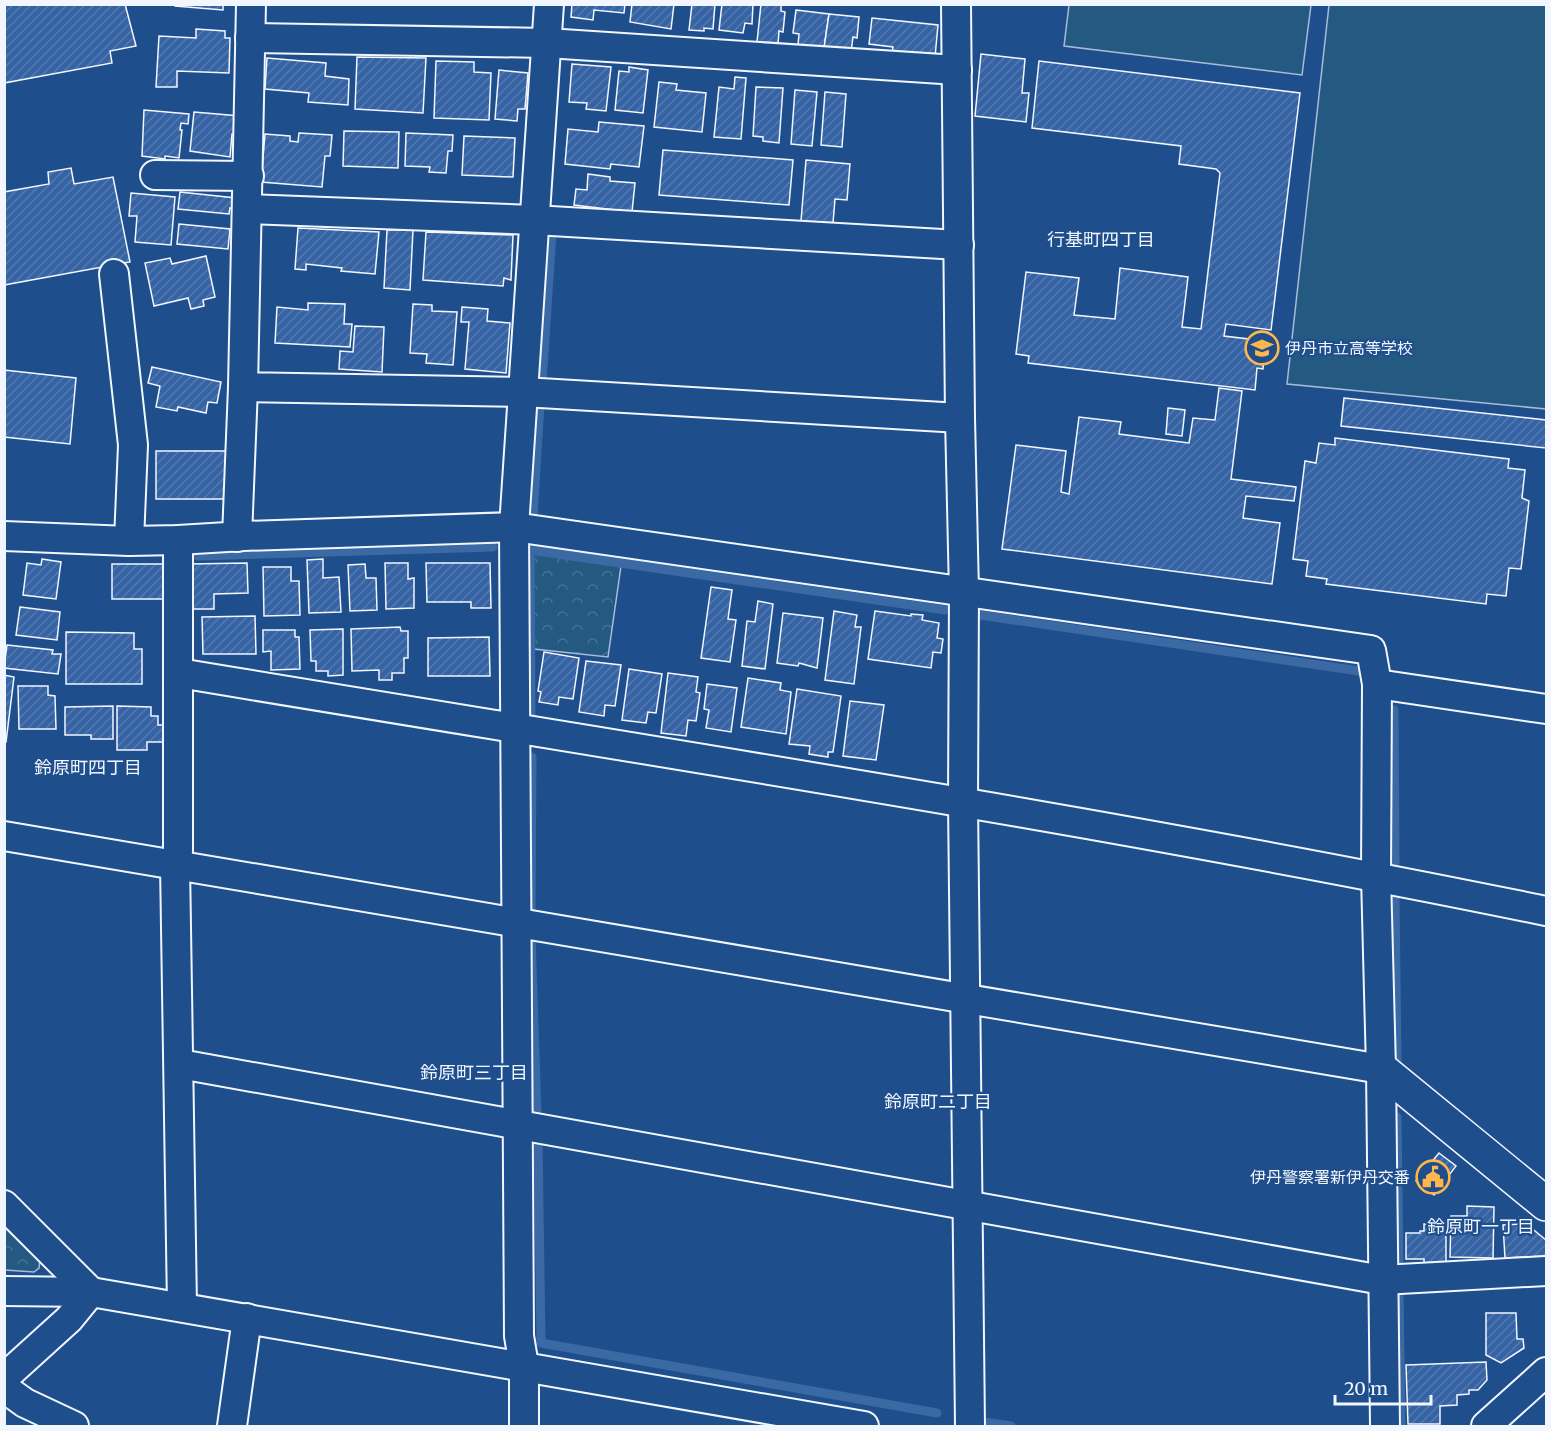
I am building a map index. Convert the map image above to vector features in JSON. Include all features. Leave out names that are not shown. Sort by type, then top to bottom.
[{"type":"street","points":[[237,537],[249,176],[251,4]]},
{"type":"street","points":[[524,1426],[524,1366],[519,1336],[514,527],[549,4]]},
{"type":"street","points":[[956,4],[964,593],[963,802],[970,1426]]},
{"type":"street","points":[[250,38],[547,43],[957,70]]},
{"type":"street","points":[[155,175],[249,176]]},
{"type":"street","points":[[248,209],[534,220],[959,245]]},
{"type":"street","points":[[114,274],[133,445],[129,541]]},
{"type":"street","points":[[243,387],[523,392],[960,418]]},
{"type":"street","points":[[4,536],[129,541],[514,527],[1371,650],[1377,684],[1376,876],[1381,1069],[1385,1426]]},
{"type":"street","points":[[178,540],[179,673],[175,864],[180,1064],[182,1307]]},
{"type":"street","points":[[179,673],[963,802],[1376,876],[1546,911]]},
{"type":"street","points":[[1377,684],[1546,710]]},
{"type":"street","points":[[4,836],[1381,1069],[1546,1204]]},
{"type":"street","points":[[180,1064],[1382,1280],[1546,1271]]},
{"type":"street","points":[[4,1205],[91,1292]]},
{"type":"street","points":[[4,1290],[91,1292],[864,1426]]},
{"type":"street","points":[[4,1378],[69,1319],[91,1292]]},
{"type":"street","points":[[232,1426],[247,1318]]},
{"type":"street","points":[[1486,1426],[1546,1372]]},
{"type":"street","points":[[4,1388],[25,1403],[74,1426]]},
{"type":"green space","points":[[1069,5],[1311,5],[1302,75],[1064,46]]},
{"type":"green space","points":[[1329,5],[1546,5],[1546,409],[1287,384]]},
{"type":"green space","points":[[535,553],[621,566],[608,657],[534,649],[532,555]]},
{"type":"green space","points":[[4,1223],[40,1259],[39,1268],[34,1272],[5,1270]]},
{"type":"building","points":[[4,4],[125,4],[136,46],[110,51],[112,63],[4,83]]},
{"type":"building","points":[[175,4],[223,4],[223,10],[175,6]]},
{"type":"building","points":[[572,4],[625,4],[624,13],[594,10],[593,20],[571,17]]},
{"type":"building","points":[[632,4],[674,4],[671,29],[630,22]]},
{"type":"building","points":[[692,4],[715,4],[713,29],[689,30]]},
{"type":"building","points":[[722,4],[753,4],[752,24],[745,23],[743,33],[719,30]]},
{"type":"building","points":[[761,4],[781,4],[781,11],[785,12],[783,32],[779,31],[778,44],[757,42]]},
{"type":"building","points":[[796,10],[829,14],[824,48],[798,45],[799,34],[793,33]]},
{"type":"building","points":[[829,14],[859,17],[857,38],[853,37],[851,52],[824,48]]},
{"type":"building","points":[[872,18],[938,25],[935,57],[892,53],[893,47],[869,44]]},
{"type":"building","points":[[196,29],[225,31],[225,38],[230,38],[229,73],[177,71],[177,87],[156,87],[159,36],[196,38]]},
{"type":"building","points":[[981,54],[1025,59],[1022,93],[1029,93],[1026,122],[975,116]]},
{"type":"building","points":[[357,57],[426,58],[423,113],[355,109]]},
{"type":"building","points":[[267,58],[326,63],[325,76],[349,79],[348,105],[308,102],[309,93],[265,89]]},
{"type":"building","points":[[436,61],[474,62],[474,72],[491,73],[489,120],[434,118]]},
{"type":"building","points":[[1039,61],[1300,93],[1271,330],[1226,324],[1224,336],[1266,341],[1263,369],[1257,368],[1255,390],[1028,363],[1029,356],[1016,354],[1026,272],[1079,278],[1074,315],[1115,319],[1120,268],[1188,277],[1182,327],[1201,329],[1220,173],[1216,169],[1179,164],[1181,146],[1032,128]]},
{"type":"building","points":[[572,64],[611,67],[606,111],[586,109],[587,103],[569,102]]},
{"type":"building","points":[[629,67],[648,70],[643,113],[615,110],[619,71],[629,72]]},
{"type":"building","points":[[499,70],[528,73],[525,109],[518,109],[517,121],[495,119]]},
{"type":"building","points":[[735,77],[746,78],[741,139],[714,137],[719,87],[734,89]]},
{"type":"building","points":[[659,82],[677,84],[676,90],[706,93],[702,132],[654,127]]},
{"type":"building","points":[[756,87],[783,88],[779,143],[763,141],[763,137],[753,136]]},
{"type":"building","points":[[795,90],[817,92],[812,146],[791,144]]},
{"type":"building","points":[[825,92],[846,94],[842,147],[821,145]]},
{"type":"building","points":[[144,110],[189,114],[188,124],[181,123],[179,158],[142,156]]},
{"type":"building","points":[[194,112],[240,116],[238,135],[232,134],[230,157],[190,151]]},
{"type":"building","points":[[599,122],[644,126],[639,167],[611,164],[610,169],[565,164],[568,129],[598,132]]},
{"type":"building","points":[[344,131],[399,132],[398,168],[343,166]]},
{"type":"building","points":[[299,133],[332,135],[330,156],[325,156],[322,187],[261,182],[265,134],[290,136],[290,141],[298,142]]},
{"type":"building","points":[[406,133],[453,135],[452,151],[448,151],[446,173],[429,172],[430,167],[405,166]]},
{"type":"building","points":[[464,136],[515,138],[513,177],[462,175]]},
{"type":"building","points":[[663,150],[793,160],[789,205],[659,195]]},
{"type":"building","points":[[806,160],[850,164],[847,200],[835,199],[833,223],[801,221]]},
{"type":"building","points":[[71,168],[74,184],[113,177],[130,262],[4,285],[4,192],[49,184],[48,172]]},
{"type":"building","points":[[588,174],[610,177],[610,181],[635,183],[632,212],[574,205],[576,189],[587,190]]},
{"type":"building","points":[[180,192],[236,198],[234,209],[230,208],[229,214],[178,209]]},
{"type":"building","points":[[131,193],[175,197],[171,245],[135,242],[137,216],[129,216]]},
{"type":"building","points":[[179,224],[230,229],[228,249],[177,244]]},
{"type":"building","points":[[298,228],[379,232],[375,274],[341,271],[342,268],[306,264],[306,270],[295,269]]},
{"type":"building","points":[[387,230],[413,230],[410,290],[384,288]]},
{"type":"building","points":[[426,232],[513,235],[511,280],[504,278],[503,286],[423,280]]},
{"type":"building","points":[[206,256],[215,297],[203,300],[204,306],[191,309],[188,298],[154,306],[145,263],[170,258],[172,264]]},
{"type":"building","points":[[308,303],[345,304],[344,324],[352,324],[350,347],[275,343],[277,307],[308,310]]},
{"type":"building","points":[[413,304],[432,305],[432,311],[457,312],[453,365],[426,363],[427,354],[410,353]]},
{"type":"building","points":[[462,307],[488,309],[487,321],[510,323],[506,373],[465,369],[469,322],[461,322]]},
{"type":"building","points":[[355,326],[384,327],[382,372],[339,369],[340,351],[353,352]]},
{"type":"building","points":[[152,367],[221,382],[217,403],[208,402],[206,413],[178,407],[177,411],[156,407],[160,386],[148,383]]},
{"type":"building","points":[[4,370],[76,378],[70,444],[4,437]]},
{"type":"building","points":[[1219,388],[1242,391],[1231,479],[1296,487],[1294,501],[1246,496],[1243,518],[1280,523],[1272,584],[1002,549],[1016,445],[1066,451],[1061,492],[1069,494],[1079,417],[1121,422],[1119,434],[1189,443],[1193,418],[1215,420]]},
{"type":"building","points":[[1344,398],[1546,420],[1546,448],[1341,426]]},
{"type":"building","points":[[1168,408],[1185,410],[1182,436],[1166,434]]},
{"type":"building","points":[[1335,438],[1509,459],[1508,468],[1525,470],[1522,498],[1529,501],[1521,569],[1509,568],[1506,596],[1487,594],[1486,604],[1326,584],[1327,579],[1306,576],[1308,561],[1293,559],[1305,461],[1316,463],[1319,443],[1335,445]]},
{"type":"building","points":[[156,451],[227,451],[227,499],[156,499]]},
{"type":"building","points":[[42,559],[61,562],[56,599],[23,595],[27,563],[41,565]]},
{"type":"building","points":[[323,559],[323,578],[339,577],[341,612],[309,613],[307,560]]},
{"type":"building","points":[[247,563],[248,593],[214,594],[214,609],[190,609],[189,564]]},
{"type":"building","points":[[385,563],[408,563],[408,579],[414,578],[414,608],[386,609]]},
{"type":"building","points":[[426,563],[490,563],[491,608],[471,608],[471,602],[427,602]]},
{"type":"building","points":[[112,564],[164,564],[164,599],[112,599]]},
{"type":"building","points":[[365,564],[366,578],[376,578],[377,610],[350,611],[348,565]]},
{"type":"building","points":[[263,567],[291,567],[291,581],[299,581],[300,615],[264,616]]},
{"type":"building","points":[[711,587],[732,590],[728,619],[736,620],[730,662],[701,658]]},
{"type":"building","points":[[758,601],[773,604],[765,669],[742,666],[747,621],[755,622]]},
{"type":"building","points":[[20,607],[60,612],[57,640],[16,635]]},
{"type":"building","points":[[834,611],[857,615],[855,627],[861,627],[854,684],[825,680]]},
{"type":"building","points":[[875,611],[911,616],[911,614],[923,615],[922,620],[939,623],[937,638],[943,639],[941,653],[933,652],[931,668],[868,659]]},
{"type":"building","points":[[783,613],[823,618],[817,668],[799,663],[798,666],[777,663]]},
{"type":"building","points":[[255,616],[256,654],[203,654],[202,617]]},
{"type":"building","points":[[400,627],[401,631],[408,631],[408,658],[404,658],[404,673],[392,673],[392,680],[379,680],[379,670],[352,671],[351,629]]},
{"type":"building","points":[[343,629],[343,675],[328,676],[328,671],[316,671],[316,661],[311,661],[310,630]]},
{"type":"building","points":[[263,630],[295,630],[295,637],[299,637],[300,669],[271,670],[271,651],[263,652]]},
{"type":"building","points":[[66,632],[134,633],[134,649],[142,649],[142,684],[66,684]]},
{"type":"building","points":[[489,637],[490,676],[428,676],[428,638]]},
{"type":"building","points":[[7,645],[53,650],[52,654],[61,654],[58,674],[4,668]]},
{"type":"building","points":[[544,652],[579,658],[573,699],[559,697],[558,705],[539,702],[541,692],[538,691]]},
{"type":"building","points":[[586,661],[621,665],[615,706],[605,705],[604,716],[579,712]]},
{"type":"building","points":[[629,669],[662,674],[656,713],[648,712],[646,723],[622,720]]},
{"type":"building","points":[[668,673],[698,677],[696,692],[700,693],[696,721],[688,720],[686,736],[661,733]]},
{"type":"building","points":[[4,675],[14,677],[6,742],[4,742]]},
{"type":"building","points":[[748,678],[781,683],[780,690],[791,692],[786,734],[741,727]]},
{"type":"building","points":[[707,684],[737,688],[731,732],[706,728],[709,710],[704,709]]},
{"type":"building","points":[[18,686],[48,686],[48,695],[55,696],[56,729],[19,729]]},
{"type":"building","points":[[797,689],[841,696],[833,752],[828,752],[828,757],[809,754],[810,746],[789,744]]},
{"type":"building","points":[[850,701],[884,705],[876,760],[843,756]]},
{"type":"building","points":[[113,706],[113,739],[91,739],[91,735],[65,735],[65,707]]},
{"type":"building","points":[[117,706],[151,707],[151,716],[158,716],[158,725],[163,725],[163,742],[147,742],[147,750],[117,750]]},
{"type":"building","points":[[1439,1153],[1456,1166],[1434,1195],[1416,1181]]},
{"type":"building","points":[[1467,1206],[1494,1207],[1493,1258],[1450,1257],[1451,1216],[1467,1216]]},
{"type":"building","points":[[1519,1218],[1546,1240],[1546,1256],[1505,1258],[1503,1225],[1520,1224]]},
{"type":"building","points":[[1424,1224],[1446,1224],[1446,1264],[1424,1263],[1424,1259],[1406,1259],[1406,1233],[1424,1231]]},
{"type":"building","points":[[1486,1313],[1516,1313],[1517,1339],[1523,1339],[1524,1348],[1501,1363],[1486,1355]]},
{"type":"building","points":[[1486,1362],[1487,1380],[1478,1390],[1469,1390],[1469,1394],[1457,1395],[1457,1405],[1440,1406],[1440,1424],[1408,1424],[1406,1365]]},
{"type":"waterway","points":[[542,383],[552,233]]},
{"type":"waterway","points":[[533,516],[540,404]]},
{"type":"waterway","points":[[198,556],[493,547]]},
{"type":"waterway","points":[[531,716],[530,550],[945,610]]},
{"type":"waterway","points":[[980,615],[1359,671]]},
{"type":"waterway","points":[[1394,710],[1395,863]]},
{"type":"waterway","points":[[531,918],[532,757]]},
{"type":"waterway","points":[[1395,894],[1397,1063]]},
{"type":"waterway","points":[[531,937],[537,1113]]},
{"type":"waterway","points":[[1397,1117],[1399,1270]]},
{"type":"waterway","points":[[538,1139],[541,1343],[937,1413]]},
{"type":"waterway","points":[[1399,1289],[1401,1426]]},
{"type":"waterway","points":[[984,1422],[1011,1426]]},
{"type":"place","name":"伊丹市立高等学校","points":[[1262,348]]},
{"type":"place","name":"伊丹警察署新伊丹交番","points":[[1433,1177]]},
{"type":"district","name":"行基町四丁目","points":[[1101,239]]},
{"type":"district","name":"鈴原町四丁目","points":[[88,767]]},
{"type":"district","name":"鈴原町三丁目","points":[[474,1072]]},
{"type":"district","name":"鈴原町二丁目","points":[[938,1101]]},
{"type":"district","name":"鈴原町一丁目","points":[[1481,1226]]}]
